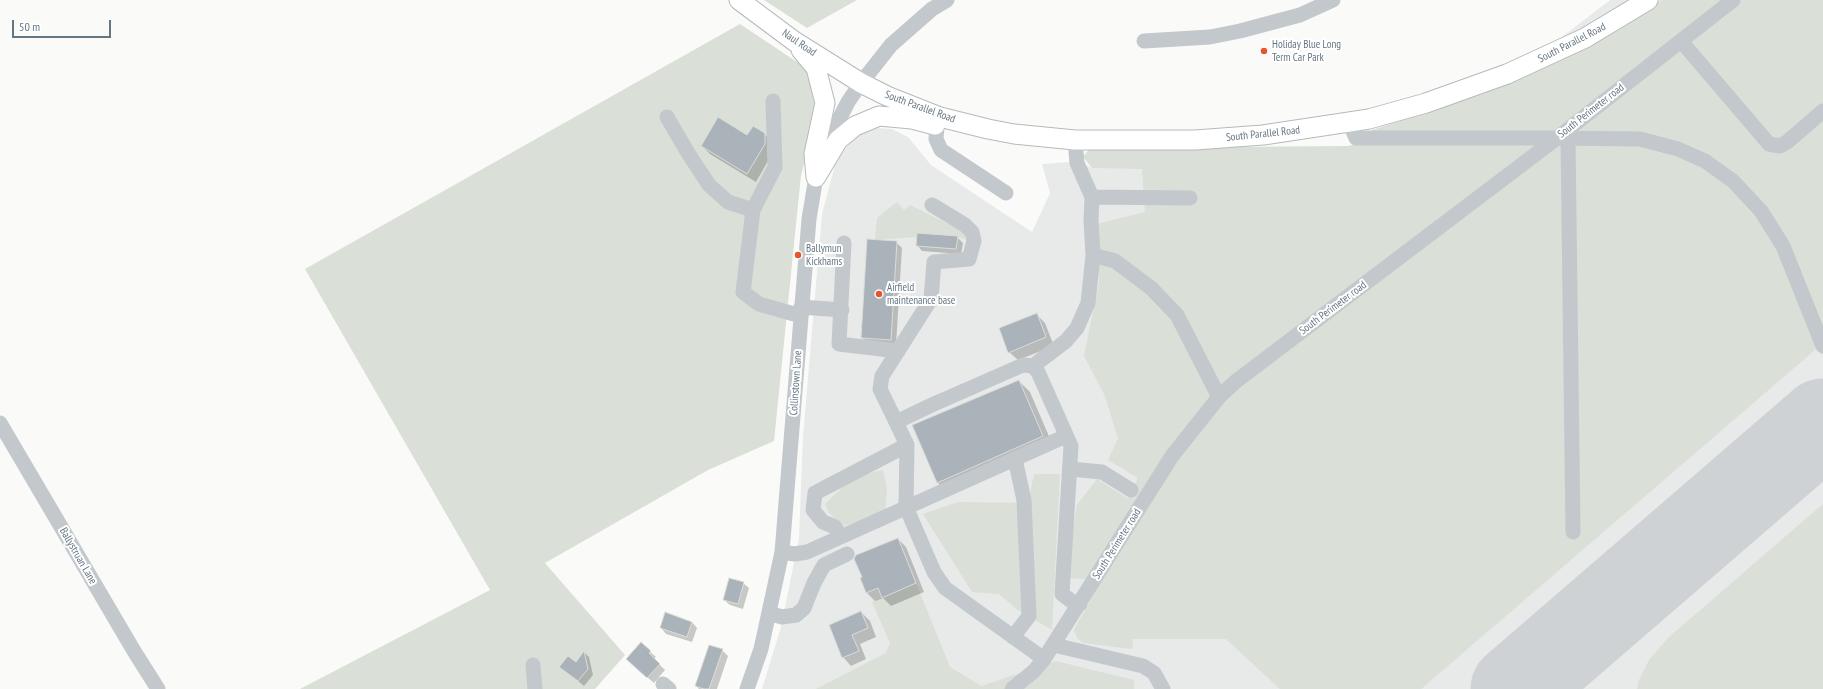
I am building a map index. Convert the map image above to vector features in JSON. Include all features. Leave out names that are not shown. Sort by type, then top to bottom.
[{"type":"main road","name":"Naul Road","points":[[738,0],[794,41],[862,83]]},
{"type":"main road","name":"South Parallel Road","points":[[862,83],[887,96],[940,117],[1014,134],[1074,140],[1195,140],[1263,135],[1369,119],[1426,103],[1507,74],[1585,38],[1648,0]]},
{"type":"main road","points":[[794,41],[816,68],[825,103],[814,154],[816,177]]},
{"type":"main road","points":[[816,177],[838,140],[855,126],[879,116],[912,119],[947,127],[988,129]]},
{"type":"street","name":"Collinstown Lane","points":[[747,689],[761,649],[782,552],[808,219],[816,177],[832,133],[848,102],[862,83],[891,45],[932,9],[947,0]]},
{"type":"street","points":[[1144,41],[1210,36],[1240,31],[1300,15],[1333,0]]},
{"type":"street","name":"South Perimeter road","points":[[1012,689],[1034,671],[1044,659],[1172,456],[1220,397],[1235,382],[1563,138],[1733,0]]},
{"type":"street","points":[[1681,41],[1769,144],[1780,146],[1787,142],[1823,111]]},
{"type":"street","points":[[773,101],[775,167],[753,210],[743,292],[759,304],[801,312],[842,310]]},
{"type":"street","points":[[667,117],[709,185],[728,202],[753,210]]},
{"type":"street","points":[[1350,122],[1356,138],[1640,139],[1678,149],[1705,161],[1733,181],[1761,211],[1783,246],[1823,346]]},
{"type":"street","points":[[937,125],[936,139],[941,150],[1006,193]]},
{"type":"street","points":[[1563,138],[1573,532]]},
{"type":"street","points":[[896,422],[1023,365],[1033,366],[1066,341],[1077,328],[1088,303],[1093,255],[1091,220],[1092,197],[1077,163],[1074,140]]},
{"type":"street","points":[[1092,197],[1190,198]]},
{"type":"street","points":[[932,205],[965,224],[972,232],[974,241],[969,259],[934,262],[932,299],[882,376],[880,390],[907,446],[906,507],[934,572],[945,588],[1044,659]]},
{"type":"street","points":[[844,243],[842,310],[839,344],[898,351]]},
{"type":"street","points":[[1093,255],[1114,261],[1151,288],[1177,315],[1220,397]]},
{"type":"street","points":[[1033,366],[1038,372],[1071,446],[1062,594],[1080,604]]},
{"type":"street","name":"Ballystruan Lane","points":[[0,423],[134,651],[158,689]]},
{"type":"street","points":[[782,552],[795,554],[807,552],[1066,436]]},
{"type":"street","points":[[840,537],[835,527],[823,522],[813,510],[815,493],[907,446]]},
{"type":"street","points":[[1013,637],[1029,616],[1024,500],[1015,459]]},
{"type":"street","points":[[1070,469],[1102,472],[1131,490]]},
{"type":"street","points":[[769,613],[782,617],[796,615],[804,608],[814,583],[824,565],[847,554]]},
{"type":"street","points":[[1054,645],[1143,666],[1154,673],[1164,689]]},
{"type":"street","points":[[533,665],[535,689]]},
{"type":"shaded area","points":[[764,0],[857,0],[807,28]]},
{"type":"shaded area","points":[[1610,0],[1823,0],[1823,689],[762,689],[781,627],[799,538],[803,436],[822,214],[835,165],[844,150],[857,136],[877,128],[892,129],[908,137],[931,165],[1032,232],[1050,193],[1042,164],[1070,162],[1084,164],[1092,168],[1303,169],[1371,144],[1372,130],[1465,110]]},
{"type":"shaded area","points":[[1662,0],[1823,0],[1823,343],[1421,689],[1280,689],[1226,639],[1133,639],[1132,649],[1083,643],[1077,638],[1074,630],[1101,581],[1070,578],[1072,535],[1077,505],[1097,479],[1127,498],[1138,478],[1108,460],[1118,439],[1105,396],[1084,356],[1099,283],[1097,224],[1145,212],[1142,169],[1092,168],[1083,157],[1090,148],[1348,146],[1370,141],[1372,130],[1485,93],[1617,30]]},
{"type":"shaded area","points":[[740,24],[800,64],[813,77],[821,101],[801,175],[774,441],[708,470],[545,563],[625,655],[595,689],[300,689],[490,590],[305,269]]},
{"type":"shaded area","points":[[897,202],[904,210],[910,205],[964,232],[965,239],[957,236],[917,233],[916,237],[875,240],[877,218]]},
{"type":"shaded area","points":[[883,470],[887,488],[885,514],[843,526],[829,513],[825,504],[844,486],[865,474]]},
{"type":"shaded area","points":[[1034,474],[1060,474],[1052,630],[1018,610],[999,594],[972,592],[923,514],[958,502],[1028,503]]},
{"type":"shaded area","points":[[1823,504],[1823,689],[1637,689],[1639,680],[1649,660],[1668,638]]},
{"type":"shaded area","points":[[916,583],[950,667],[981,686],[1056,661],[1134,680],[1134,689],[816,689],[886,653],[890,643],[872,602]]},
{"type":"building","points":[[718,117],[747,135],[753,126],[765,133],[765,144],[747,174],[701,146]]},
{"type":"building","points":[[917,233],[958,236],[956,249],[916,246]]},
{"type":"building","name":"Airfield maintenance base","points":[[867,239],[897,241],[891,340],[861,338]]},
{"type":"building","points":[[1037,313],[1046,337],[1008,353],[999,328]]},
{"type":"building","points":[[1019,380],[1043,436],[937,483],[912,425]]},
{"type":"building","points":[[898,538],[916,583],[882,598],[878,588],[866,593],[860,578],[862,577],[854,559],[856,555]]},
{"type":"building","points":[[729,578],[744,582],[738,604],[723,600]]},
{"type":"building","points":[[861,611],[868,628],[852,635],[859,651],[842,658],[829,625]]},
{"type":"building","points":[[665,612],[692,622],[687,637],[660,628]]},
{"type":"building","points":[[641,642],[651,651],[649,653],[660,664],[647,678],[626,659]]},
{"type":"building","points":[[709,645],[723,649],[709,689],[704,689],[695,686]]},
{"type":"building","points":[[584,651],[588,669],[578,681],[559,667],[568,656],[576,662]]},
{"type":"runway","points":[[1515,689],[1823,423]]},
{"type":"place","name":"Holiday Blue Long Term Car Park","points":[[1264,51]]},
{"type":"place","name":"Ballymun Kickhams","points":[[798,255]]},
{"type":"place","name":"Airfield maintenance base","points":[[879,294]]}]
